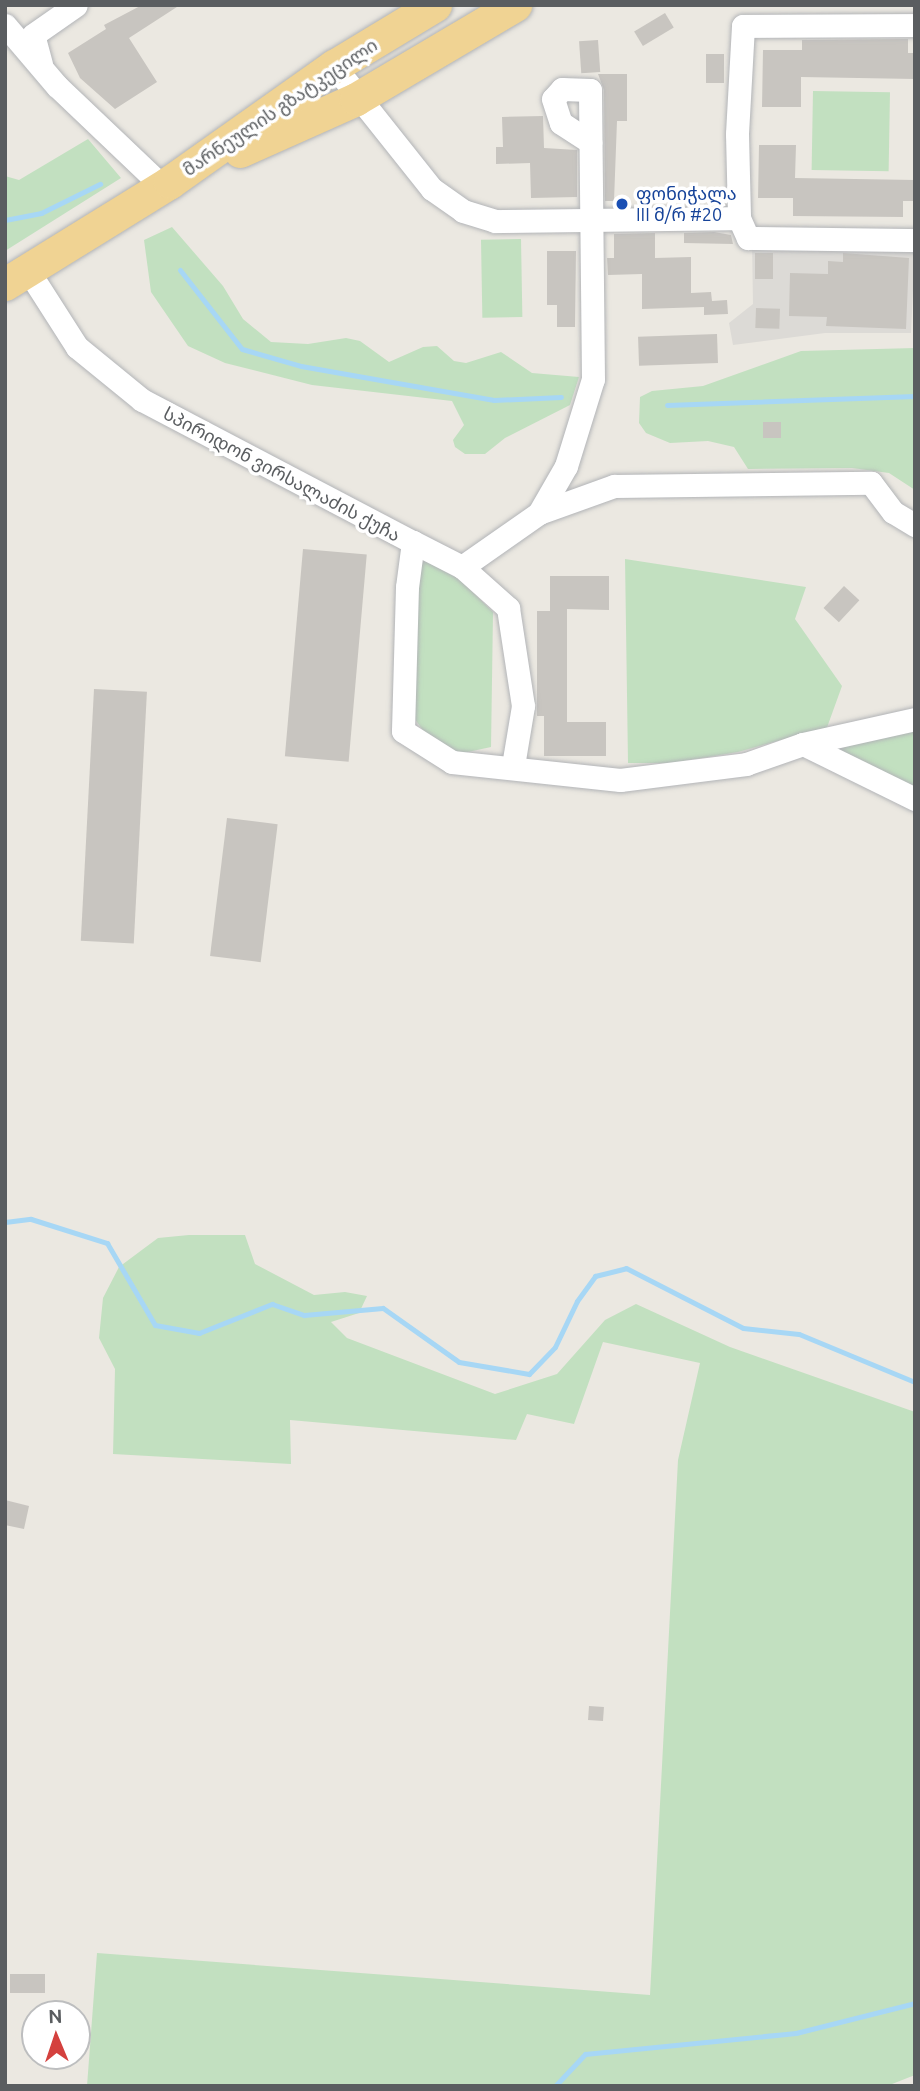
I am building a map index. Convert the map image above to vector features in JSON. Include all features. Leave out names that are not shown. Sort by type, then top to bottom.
[{"type":"highway","name":"მარნეულის გზატკეცილი","points":[[167,184],[334,66],[435,5]]},
{"type":"highway","name":"მარნეულის გზატკეცილი","points":[[167,184],[356,99],[515,5]]},
{"type":"highway","points":[[17,278],[167,184]]},
{"type":"street","points":[[44,70],[33,35],[76,5]]},
{"type":"street","points":[[915,25],[871,15],[743,26],[739,218],[748,238],[915,240]]},
{"type":"street","points":[[5,25],[44,70],[167,184]]},
{"type":"street","points":[[334,66],[356,99],[432,189],[463,211],[495,221],[739,218]]},
{"type":"street","points":[[539,513],[566,467],[593,379],[590,142]]},
{"type":"street","name":"სპირიდონ ვირსალაძის ქუჩა","points":[[17,278],[77,347],[142,400],[413,542],[407,587],[403,731],[452,762],[513,766],[620,780],[747,764],[803,744],[915,719]]},
{"type":"street","points":[[462,567],[539,513],[614,486],[871,483],[893,512],[915,525]]},
{"type":"street","points":[[413,542],[462,567],[508,608],[523,706],[513,766]]},
{"type":"street","points":[[803,744],[915,799]]},
{"type":"shaded area","points":[[752,242],[915,247],[911,333],[825,333],[733,345],[729,323],[753,304]]},
{"type":"green space","points":[[813,91],[890,92],[889,171],[812,170]]},
{"type":"green space","points":[[88,139],[121,178],[5,251],[5,176],[19,180]]},
{"type":"green space","points":[[172,227],[223,286],[243,319],[271,342],[308,344],[346,338],[360,341],[389,362],[423,347],[437,346],[454,361],[466,363],[501,352],[532,373],[579,377],[570,405],[505,438],[485,454],[465,454],[455,447],[453,440],[464,425],[452,401],[312,385],[225,363],[188,346],[151,292],[144,240]]},
{"type":"green space","points":[[521,239],[522,317],[482,318],[481,240]]},
{"type":"green space","points":[[915,348],[915,490],[889,473],[852,468],[748,469],[734,447],[708,441],[670,443],[646,433],[639,423],[640,397],[652,391],[703,386],[801,351]]},
{"type":"green space","points":[[625,559],[806,587],[795,619],[842,686],[825,733],[810,732],[738,752],[672,763],[628,763]]},
{"type":"green space","points":[[425,560],[460,580],[493,612],[491,747],[454,755],[432,743],[412,715],[417,569]]},
{"type":"green space","points":[[915,731],[915,788],[826,748]]},
{"type":"green space","points":[[245,1235],[255,1264],[314,1295],[345,1292],[367,1296],[359,1313],[331,1322],[347,1338],[495,1394],[557,1374],[605,1320],[636,1304],[730,1347],[915,1412],[915,2075],[887,2086],[87,2086],[88,2070],[91,2070],[97,1953],[650,1995],[678,1460],[700,1363],[603,1342],[574,1424],[527,1414],[516,1440],[290,1420],[291,1464],[113,1454],[115,1369],[99,1338],[103,1298],[119,1267],[158,1238]]},
{"type":"building","points":[[142,5],[180,5],[129,38],[157,82],[115,109],[80,78],[68,53],[106,29],[104,25]]},
{"type":"building","points":[[665,13],[674,28],[643,46],[634,32]]},
{"type":"building","points":[[908,39],[908,53],[915,53],[915,79],[801,77],[801,107],[762,107],[763,50],[802,50],[802,40]]},
{"type":"building","points":[[598,40],[600,72],[581,73],[579,41]]},
{"type":"building","points":[[706,54],[724,54],[724,83],[706,83]]},
{"type":"building","points":[[598,74],[627,74],[627,121],[617,121],[614,201],[605,201],[604,90]]},
{"type":"building","points":[[543,116],[544,148],[577,150],[577,197],[531,198],[530,163],[496,164],[496,147],[503,147],[502,117]]},
{"type":"building","points":[[759,145],[796,145],[795,178],[915,180],[915,201],[903,201],[903,217],[793,216],[793,198],[758,198]]},
{"type":"building","points":[[714,232],[731,235],[733,244],[684,243],[684,233]]},
{"type":"building","points":[[655,233],[655,258],[691,257],[691,293],[711,292],[712,301],[727,300],[728,314],[704,315],[704,307],[642,309],[642,274],[608,275],[607,258],[614,258],[614,234]]},
{"type":"building","points":[[547,251],[576,251],[575,327],[557,327],[557,305],[547,305]]},
{"type":"building","points":[[755,253],[773,253],[773,279],[755,279]]},
{"type":"building","points":[[843,253],[909,258],[906,329],[826,326],[827,317],[789,316],[790,273],[828,274],[828,261],[843,262]]},
{"type":"building","points":[[756,308],[780,309],[779,329],[755,328]]},
{"type":"building","points":[[717,334],[718,363],[639,366],[638,337]]},
{"type":"building","points":[[763,422],[781,422],[781,438],[763,438]]},
{"type":"building","points":[[303,549],[367,555],[349,762],[285,756]]},
{"type":"building","points":[[550,576],[609,576],[609,610],[567,609],[567,722],[606,722],[606,756],[544,756],[544,716],[537,716],[537,611],[550,611]]},
{"type":"building","points":[[844,586],[859,600],[839,622],[824,608]]},
{"type":"building","points":[[94,689],[147,692],[134,943],[81,941]]},
{"type":"building","points":[[227,818],[278,824],[261,962],[210,956]]},
{"type":"building","points":[[5,1500],[29,1506],[24,1529],[5,1525]]},
{"type":"building","points":[[589,1706],[604,1707],[603,1721],[588,1720]]},
{"type":"building","points":[[10,1974],[45,1974],[45,1993],[10,1993]]},
{"type":"waterway","points":[[5,220],[41,213],[100,184]]},
{"type":"waterway","points":[[180,270],[242,349],[301,366],[494,400],[561,397]]},
{"type":"waterway","points":[[667,405],[915,396]]},
{"type":"waterway","points":[[5,1222],[31,1219],[107,1243],[155,1325],[199,1333],[272,1304],[304,1315],[383,1308],[459,1362],[529,1374],[555,1347],[577,1301],[595,1276],[626,1268],[743,1328],[799,1334],[915,1382]]},
{"type":"waterway","points":[[555,2086],[585,2054],[796,2033],[915,2003]]},
{"type":"place","name":"ფონიჭალა III მ/რ #20","points":[[622,204]]}]
